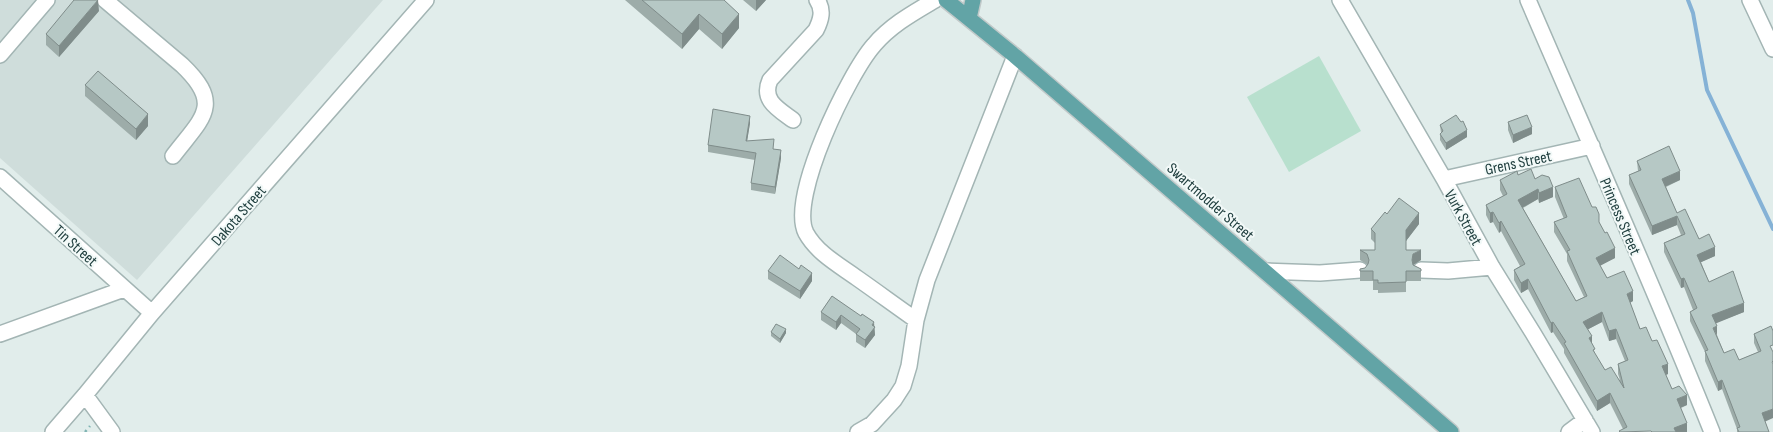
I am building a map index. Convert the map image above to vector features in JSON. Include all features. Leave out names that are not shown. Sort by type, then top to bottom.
[{"type":"main road","name":"Swartmodder Street","points":[[946,0],[1015,56],[1451,432]]},
{"type":"main road","points":[[969,18],[973,0]]},
{"type":"street","points":[[0,54],[47,0]]},
{"type":"street","points":[[105,0],[194,76],[203,90],[206,97],[203,114],[173,156]]},
{"type":"street","name":"Dakota Street","points":[[53,432],[152,313],[426,0]]},
{"type":"street","points":[[792,120],[768,99],[767,86],[770,80],[816,30],[821,14],[820,4],[817,0]]},
{"type":"street","points":[[916,320],[814,245],[802,222],[802,210],[808,177],[848,86],[860,64],[874,45],[904,18],[935,0]]},
{"type":"street","name":"Vurk Street","points":[[1340,0],[1444,179],[1492,267],[1588,426]]},
{"type":"street","name":"Princess Street","points":[[1528,0],[1592,146],[1712,432]]},
{"type":"street","points":[[1750,0],[1773,49]]},
{"type":"street","points":[[858,432],[872,424],[894,400],[903,386],[910,366],[916,320],[927,280],[1015,56]]},
{"type":"street","name":"Grens Street","points":[[1444,179],[1592,146]]},
{"type":"street","name":"Tin Street","points":[[0,177],[152,313]]},
{"type":"street","points":[[1421,270],[1448,271],[1492,267]]},
{"type":"street","points":[[1266,272],[1320,273],[1360,270]]},
{"type":"street","points":[[0,334],[124,289]]},
{"type":"street","points":[[85,395],[112,432]]},
{"type":"street","points":[[1569,432],[1588,426]]},
{"type":"shaded area","points":[[0,0],[383,0],[137,280],[0,158]]},
{"type":"green space","points":[[1319,56],[1361,131],[1289,172],[1247,97]]},
{"type":"building","points":[[74,0],[98,0],[59,46],[46,34]]},
{"type":"building","points":[[642,0],[724,0],[739,14],[722,34],[699,14],[682,34]]},
{"type":"building","points":[[98,71],[148,114],[136,129],[85,85]]},
{"type":"building","points":[[713,109],[750,116],[746,141],[774,139],[773,149],[781,150],[775,187],[751,183],[756,153],[708,145]]},
{"type":"building","points":[[1456,115],[1461,122],[1463,121],[1467,130],[1446,143],[1440,134],[1443,131],[1440,125]]},
{"type":"building","points":[[1527,115],[1532,127],[1513,135],[1508,122]]},
{"type":"building","points":[[1669,146],[1680,171],[1662,179],[1677,213],[1685,209],[1699,239],[1709,234],[1715,247],[1697,255],[1709,282],[1733,271],[1744,303],[1712,315],[1717,326],[1713,328],[1724,353],[1734,349],[1739,360],[1761,351],[1754,334],[1771,326],[1773,331],[1773,345],[1770,346],[1773,352],[1773,409],[1762,413],[1769,432],[1739,432],[1737,428],[1740,427],[1722,380],[1718,382],[1705,351],[1708,350],[1690,312],[1697,308],[1684,278],[1681,279],[1664,243],[1685,234],[1677,216],[1652,226],[1629,175],[1641,170],[1637,161]]},
{"type":"building","points":[[1531,169],[1535,179],[1542,175],[1549,177],[1553,187],[1539,193],[1538,189],[1518,200],[1576,301],[1587,296],[1567,251],[1570,250],[1554,222],[1567,217],[1555,187],[1579,178],[1592,207],[1596,207],[1599,214],[1599,222],[1605,233],[1607,232],[1615,248],[1596,258],[1607,278],[1624,271],[1633,291],[1627,294],[1640,329],[1646,327],[1652,341],[1657,340],[1668,364],[1662,366],[1672,389],[1679,386],[1687,395],[1677,399],[1687,423],[1674,428],[1676,432],[1620,432],[1627,427],[1610,393],[1597,401],[1564,343],[1566,342],[1553,322],[1551,323],[1528,279],[1521,283],[1514,270],[1525,264],[1501,221],[1499,223],[1493,212],[1490,213],[1486,205],[1507,194],[1500,180],[1517,171],[1518,175]],"holes":[[[1602,312],[1609,331],[1616,329],[1628,360],[1618,364],[1624,388],[1611,367],[1605,370],[1593,350],[1595,349],[1589,338],[1592,336],[1583,322]]]},
{"type":"building","points":[[1399,198],[1419,213],[1406,230],[1406,250],[1421,250],[1413,254],[1412,260],[1413,265],[1421,269],[1421,271],[1406,271],[1406,282],[1378,283],[1378,280],[1373,280],[1373,271],[1360,271],[1360,269],[1365,268],[1369,260],[1367,254],[1360,250],[1375,250],[1375,233],[1371,229],[1385,212],[1387,214]]},
{"type":"building","points":[[780,255],[799,269],[801,265],[812,273],[800,291],[768,271]]},
{"type":"building","points":[[832,296],[861,316],[862,314],[874,322],[872,325],[875,327],[865,340],[856,334],[860,329],[841,315],[836,322],[821,312]]},
{"type":"building","points":[[776,324],[786,329],[780,339],[771,332]]},
{"type":"waterway","points":[[1688,0],[1693,13],[1707,90],[1773,229]]}]
